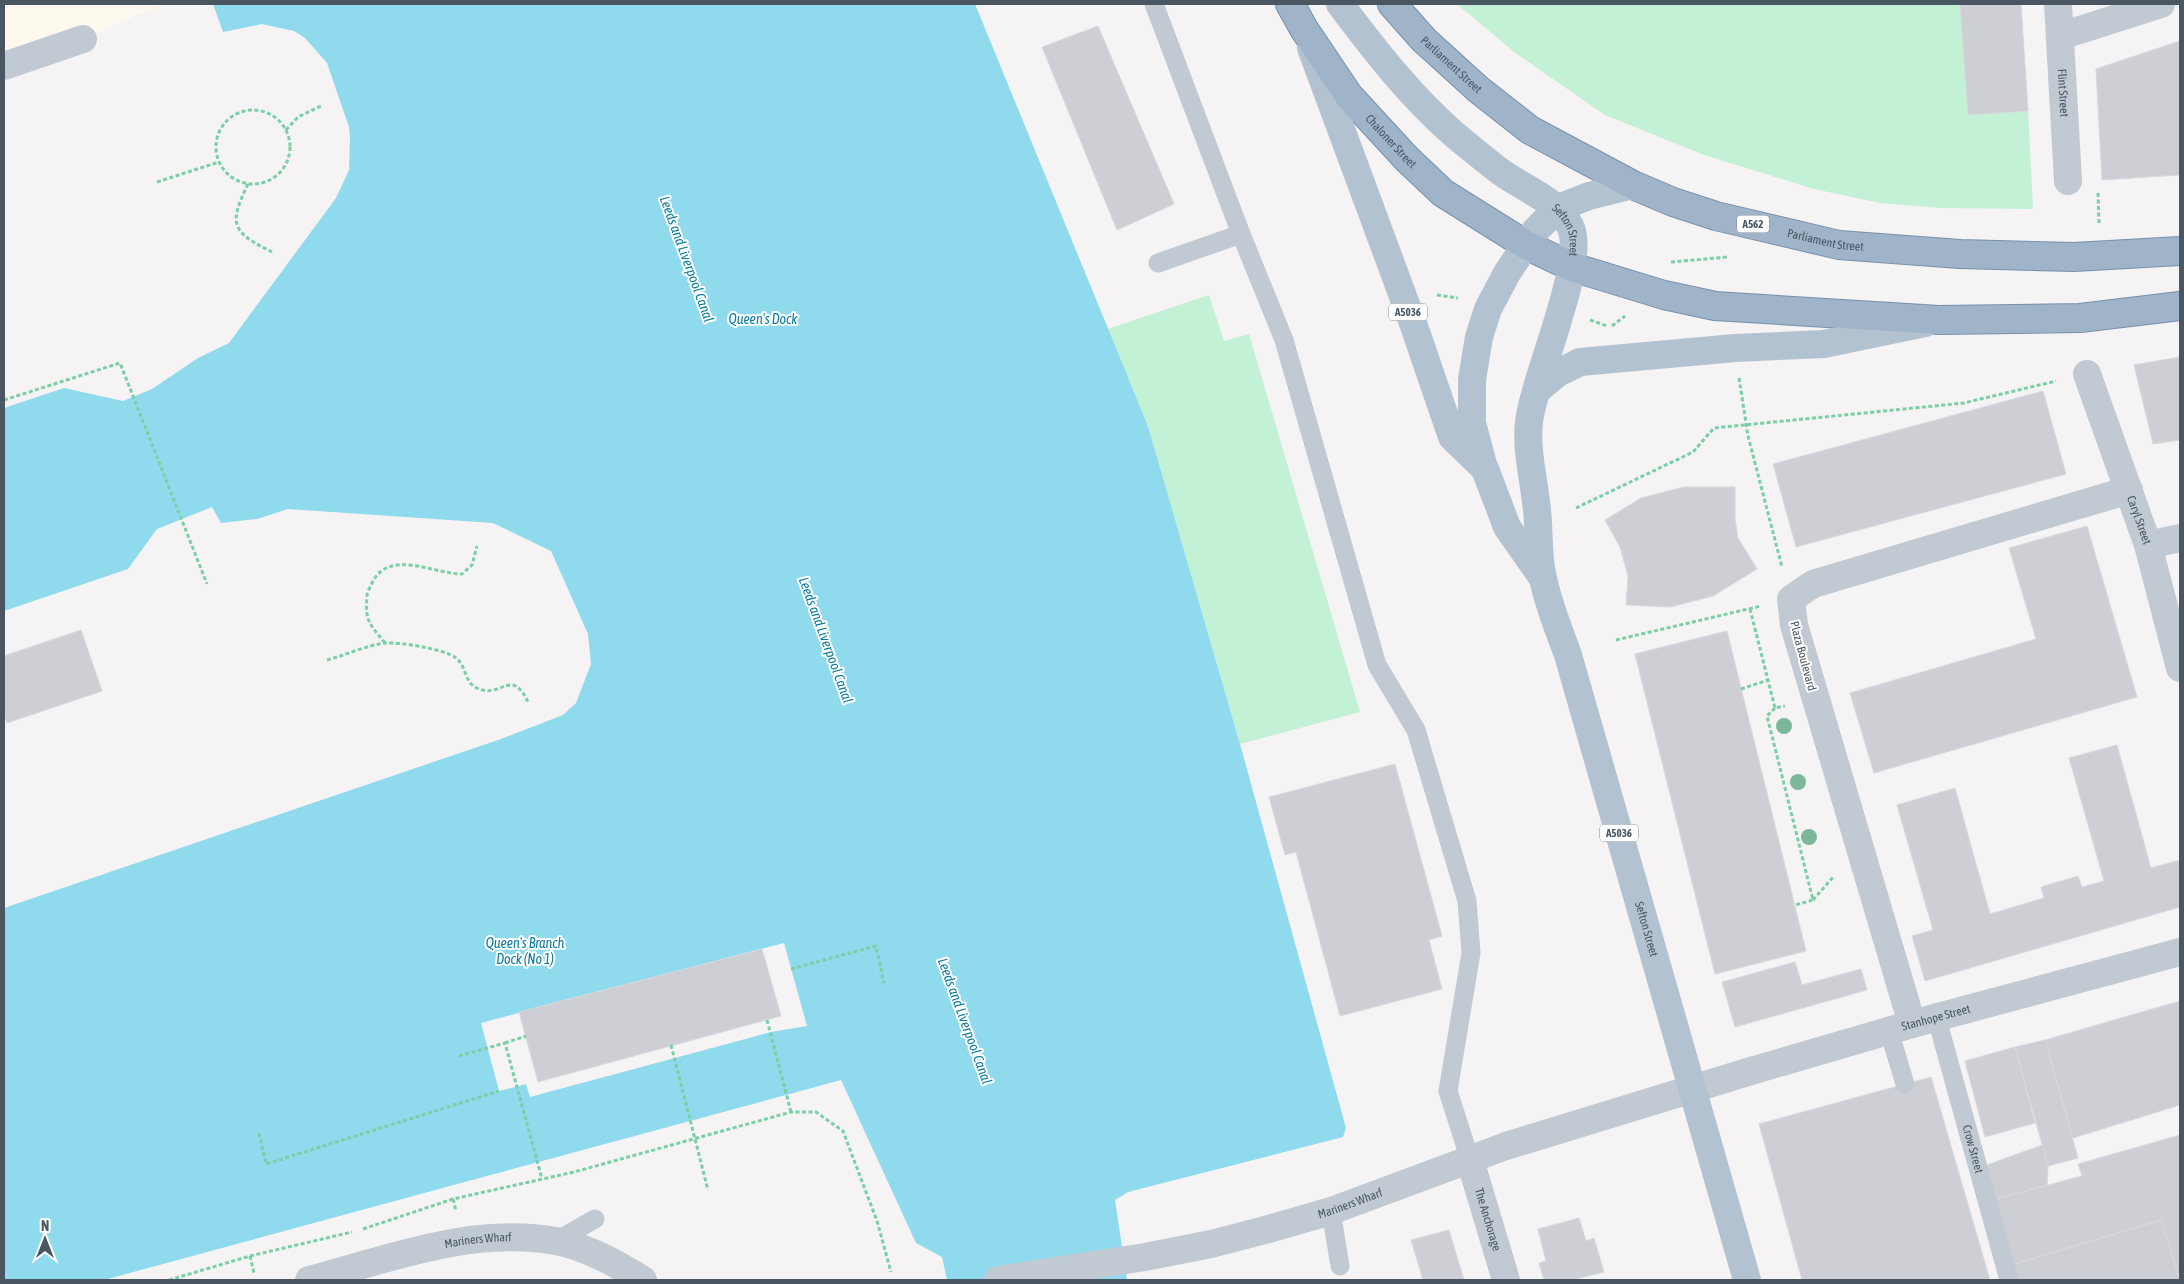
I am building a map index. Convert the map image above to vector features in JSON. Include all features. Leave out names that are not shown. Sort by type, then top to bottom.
[{"type":"highway","name":"Chaloner Street","points":[[1290,4],[1304,29],[1349,96],[1407,159],[1444,193],[1526,245]]},
{"type":"highway","name":"Parliament Street","points":[[1392,4],[1424,40],[1479,90],[1523,124],[1578,157],[1633,185],[1673,202],[1716,216],[1839,245],[1960,254],[2074,257],[2180,251]]},
{"type":"highway","points":[[1526,245],[1572,267],[1664,295],[1715,306],[1939,320],[2080,318],[2180,306]]},
{"type":"main road","name":"Sefton Street","points":[[1340,4],[1373,48],[1412,92],[1455,135],[1502,173],[1558,208],[1570,226],[1574,240],[1572,267],[1536,391],[1529,422],[1529,452],[1540,527],[1542,577],[1568,655],[1747,1280]]},
{"type":"main road","name":"Sefton Street","points":[[1304,29],[1414,326],[1452,437],[1485,469],[1507,527],[1542,577]]},
{"type":"main road","name":"A5036","points":[[1485,469],[1472,423],[1472,380],[1479,337],[1488,309],[1507,273],[1535,231],[1558,208],[1589,196],[1633,185]]},
{"type":"main road","points":[[1536,391],[1558,373],[1580,362],[1736,348],[1824,344],[1939,320]]},
{"type":"street","name":"Flint Street","points":[[2058,4],[2068,181]]},
{"type":"street","points":[[2061,36],[2161,4]]},
{"type":"street","points":[[4,66],[84,39]]},
{"type":"street","name":"Caryl Street","points":[[2087,374],[2148,545],[2180,668]]},
{"type":"street","points":[[1790,599],[1813,584],[2129,490]]},
{"type":"street","points":[[2148,545],[2180,538]]},
{"type":"street","name":"Plaza Boulevard","points":[[1790,599],[1794,625],[1822,726],[1912,1025]]},
{"type":"street","name":"Stanhope Street","points":[[1693,1089],[1912,1025],[2180,952]]},
{"type":"street","name":"Mariners Wharf","points":[[998,1280],[1144,1257],[1211,1244],[1331,1211],[1506,1146],[1693,1089]]},
{"type":"street","name":"The Anchorage","points":[[1470,1160],[1506,1280]]},
{"type":"street","name":"Mariners Wharf","points":[[309,1280],[366,1273],[462,1240],[498,1236],[556,1241],[587,1250],[643,1280]]},
{"type":"lane","points":[[1154,4],[1240,234],[1284,340],[1377,665],[1416,730],[1467,901],[1471,953],[1448,1090],[1470,1160]]},
{"type":"lane","points":[[1158,263],[1240,234]]},
{"type":"lane","points":[[1905,1084],[1912,1025]]},
{"type":"lane","name":"Crow Street","points":[[1912,1025],[2009,1280]]},
{"type":"lane","points":[[1331,1211],[1340,1266]]},
{"type":"lane","points":[[556,1241],[595,1219]]},
{"type":"path","points":[[286,130],[298,118],[323,105]]},
{"type":"path","points":[[257,109],[278,119],[286,130],[290,148],[285,166],[276,176],[261,183],[248,184],[236,180],[226,172],[219,162],[216,149],[217,136],[223,124],[232,116],[244,111],[257,109]]},
{"type":"path","points":[[157,182],[219,162]]},
{"type":"path","points":[[248,184],[235,216],[239,228],[246,239],[272,252]]},
{"type":"path","points":[[1664,263],[1728,257]]},
{"type":"path","points":[[1435,295],[1461,298]]},
{"type":"path","points":[[1590,320],[1610,327]]},
{"type":"path","points":[[4,400],[120,363],[207,584]]},
{"type":"path","points":[[1616,640],[1790,599],[1758,478],[1746,423],[1739,372]]},
{"type":"path","points":[[1576,508],[1693,452],[1714,428],[1746,423],[1964,403],[2087,374]]},
{"type":"path","points":[[386,643],[368,622],[366,609],[368,591],[378,572],[392,565],[410,565],[450,574],[462,574],[472,565],[477,546]]},
{"type":"path","points":[[1750,609],[1775,708]]},
{"type":"path","points":[[327,660],[386,643],[442,651],[455,657],[464,666],[469,683],[478,689],[493,691],[505,684],[514,684],[523,691],[529,704]]},
{"type":"path","points":[[1741,689],[1768,680]]},
{"type":"path","points":[[1792,704],[1775,708],[1768,716],[1813,900]]},
{"type":"path","points":[[1795,905],[1813,900],[1839,871]]},
{"type":"path","points":[[791,969],[876,946],[884,983]]},
{"type":"path","points":[[767,1020],[791,1112]]},
{"type":"path","points":[[459,1056],[526,1036]]},
{"type":"path","points":[[506,1043],[542,1179]]},
{"type":"path","points":[[671,1045],[708,1190]]},
{"type":"path","points":[[258,1133],[266,1164],[499,1091]]},
{"type":"path","points":[[169,1280],[250,1256],[358,1231],[453,1199],[542,1179],[791,1112],[816,1112],[843,1131],[877,1221],[891,1272]]},
{"type":"path","points":[[250,1256],[254,1273]]},
{"type":"shaded area","points":[[4,4],[163,4],[83,39],[4,66]]},
{"type":"green space","points":[[1457,4],[1960,4],[1968,115],[2028,111],[2033,209],[1940,208],[1880,203],[1814,189],[1704,155],[1605,115],[1514,52]]},
{"type":"green space","points":[[1209,295],[1224,341],[1249,334],[1360,712],[1240,744],[1148,426],[1108,329]]},
{"type":"water","name":"Queen's Dock","points":[[213,4],[975,4],[1148,426],[1240,744],[1346,1128],[1343,1137],[1128,1192],[1115,1200],[1127,1280],[947,1280],[942,1257],[916,1243],[841,1080],[104,1280],[4,1280],[4,908],[498,740],[563,715],[576,703],[591,664],[588,634],[551,551],[493,523],[288,509],[257,519],[221,523],[212,507],[157,529],[128,569],[4,611],[4,408],[64,388],[123,401],[152,389],[198,358],[229,343],[336,198],[349,170],[349,127],[327,63],[305,38],[294,31],[262,24],[223,32]]},
{"type":"pier","points":[[784,943],[807,1026],[771,1032],[530,1097],[526,1084],[499,1091],[481,1023]]},
{"type":"building","points":[[1960,4],[2021,4],[2028,111],[1968,115]]},
{"type":"building","points":[[1098,26],[1174,204],[1117,230],[1042,47]]},
{"type":"building","points":[[2180,41],[2180,175],[2102,180],[2096,69]]},
{"type":"building","points":[[2180,357],[2180,440],[2153,444],[2134,365]]},
{"type":"building","points":[[2043,391],[2066,474],[1796,547],[1773,464]]},
{"type":"building","points":[[1684,487],[1735,487],[1735,519],[1738,538],[1757,569],[1713,596],[1670,607],[1626,605],[1628,576],[1620,547],[1605,520],[1641,498]]},
{"type":"building","points":[[2087,526],[2137,697],[1874,773],[1850,693],[2036,639],[2009,548]]},
{"type":"building","points":[[81,630],[102,691],[7,723],[4,714],[4,656]]},
{"type":"building","points":[[1727,631],[1806,951],[1715,974],[1635,654]]},
{"type":"building","points":[[2117,745],[2151,868],[2180,860],[2180,907],[1925,981],[1912,936],[1933,930],[1897,805],[1955,788],[1990,914],[2044,898],[2041,887],[2078,876],[2082,887],[2104,881],[2069,758]]},
{"type":"building","points":[[1395,764],[1442,936],[1429,940],[1442,989],[1340,1016],[1296,852],[1285,855],[1269,797]]},
{"type":"building","points":[[762,949],[781,1016],[538,1082],[519,1012]]},
{"type":"building","points":[[1795,962],[1802,985],[1861,969],[1867,990],[1735,1027],[1722,982]]},
{"type":"building","points":[[2180,1001],[2180,1105],[2073,1138],[2045,1040]]},
{"type":"building","points":[[2045,1040],[2078,1158],[2048,1166],[2015,1047]]},
{"type":"building","points":[[2015,1047],[2035,1123],[1985,1137],[1965,1061]]},
{"type":"building","points":[[1931,1077],[1990,1280],[1802,1280],[1759,1124]]},
{"type":"building","points":[[2180,1135],[2180,1280],[2161,1220],[2011,1265],[1995,1199],[2082,1176],[2078,1164]]},
{"type":"building","points":[[2042,1145],[2048,1166],[2047,1185],[1995,1199],[1987,1165]]},
{"type":"building","points":[[1579,1218],[1586,1241],[1594,1238],[1604,1272],[1572,1280],[1544,1280],[1539,1263],[1546,1261],[1538,1229]]},
{"type":"building","points":[[2161,1220],[2180,1280],[2017,1280],[2011,1265]]},
{"type":"building","points":[[1449,1230],[1464,1280],[1423,1280],[1411,1240]]},
{"type":"water label","name":"Leeds and Liverpool Canal","points":[[687,259]]},
{"type":"water label","name":"Leeds and Liverpool Canal","points":[[826,640]]},
{"type":"water label","name":"Queen's Branch Dock (No 1)","points":[[525,952]]},
{"type":"water label","name":"Leeds and Liverpool Canal","points":[[965,1021]]}]
